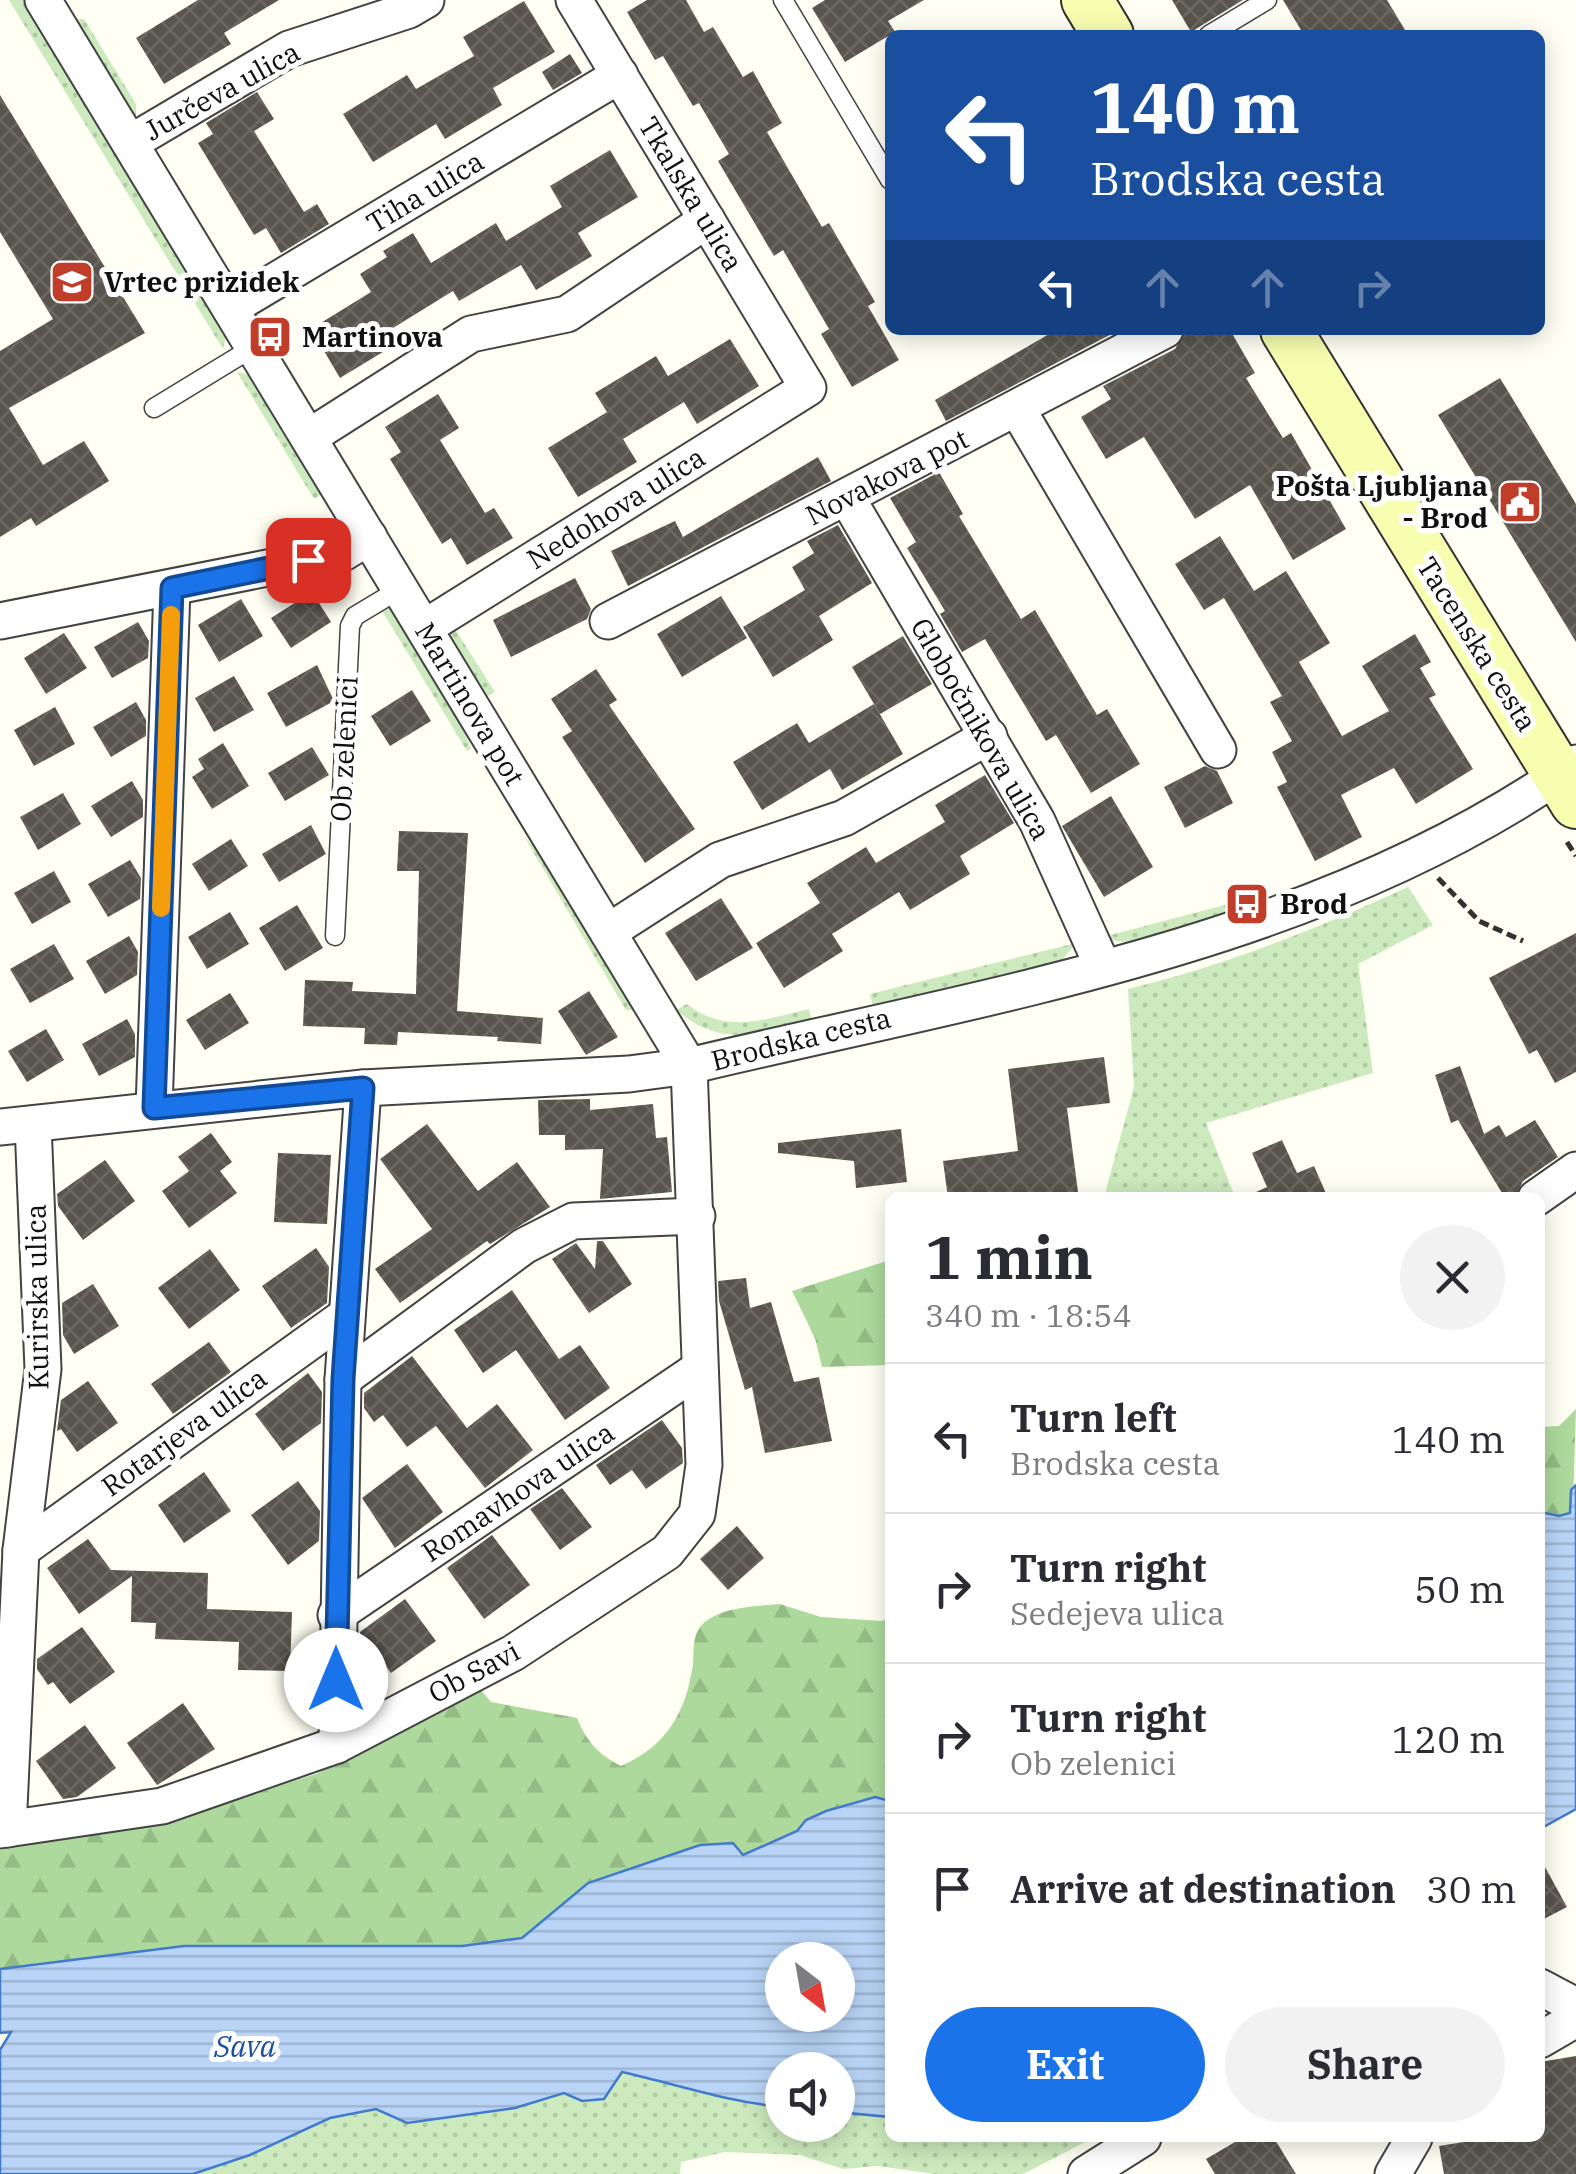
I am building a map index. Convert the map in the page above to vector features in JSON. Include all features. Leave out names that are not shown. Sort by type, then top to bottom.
[{"type":"main road","points":[[1087,0],[1105,30]]},
{"type":"main road","name":"Tacenska cesta","points":[[1289,335],[1570,781]]},
{"type":"street","name":"Jurčeva ulica","points":[[130,143],[289,49],[409,10],[426,0]]},
{"type":"street","name":"Tkalska ulica","points":[[574,0],[808,388]]},
{"type":"street","name":"Martinova pot","points":[[58,5],[130,143],[689,1066],[704,1465]]},
{"type":"street","name":"Tiha ulica","points":[[230,308],[620,75]]},
{"type":"street","points":[[308,437],[471,334],[566,314],[708,220]]},
{"type":"street","name":"Novakova pot","points":[[608,620],[1156,335]]},
{"type":"street","name":"Nedohova ulica","points":[[424,628],[808,388]]},
{"type":"street","points":[[1018,410],[1218,750]]},
{"type":"street","name":"Globočnikova ulica","points":[[847,498],[1037,821],[1102,967]]},
{"type":"street","points":[[0,621],[343,553],[369,537]]},
{"type":"street","points":[[154,1108],[172,588]]},
{"type":"street","points":[[608,932],[720,860],[844,818],[989,736]]},
{"type":"street","name":"Brodska cesta","points":[[16,1125],[363,1088],[629,1074],[689,1066],[1102,967],[1280,917],[1570,781]]},
{"type":"street","points":[[337,1746],[336,1615],[343,1379],[363,1088]]},
{"type":"street","name":"Kurirska ulica","points":[[4,1830],[21,1550],[43,1369],[16,1125]]},
{"type":"street","points":[[1545,1192],[1576,1170]]},
{"type":"street","points":[[343,1379],[524,1246],[573,1221],[696,1216]]},
{"type":"street","name":"Rotarjeva ulica","points":[[21,1550],[347,1314]]},
{"type":"street","name":"Romavhova ulica","points":[[336,1615],[700,1369]]},
{"type":"street","name":"Ob Savi","points":[[4,1830],[162,1806],[337,1746],[512,1653],[668,1552],[697,1514],[704,1465]]},
{"type":"street","points":[[1545,1989],[1576,2006]]},
{"type":"street","points":[[1545,2037],[1576,2019]]},
{"type":"street","points":[[1086,2174],[1137,2142]]},
{"type":"street","points":[[1393,2174],[1412,2142]]},
{"type":"lane","points":[[783,0],[885,172]]},
{"type":"lane","points":[[1217,30],[1268,0]]},
{"type":"lane","points":[[154,408],[254,348]]},
{"type":"lane","name":"Ob zelenici","points":[[335,936],[350,626],[355,616],[400,588]]},
{"type":"path","points":[[1422,852],[1442,884],[1470,913],[1522,940]]},
{"type":"green space","points":[[9,0],[26,0],[227,331],[223,349]]},
{"type":"green space","points":[[74,19],[84,19],[136,104],[136,116],[125,109]]},
{"type":"green space","points":[[237,372],[251,375],[326,492],[314,499]]},
{"type":"green space","points":[[393,602],[454,703],[471,749],[467,751],[381,609]]},
{"type":"green space","points":[[455,629],[495,692],[483,699],[450,641],[449,630]]},
{"type":"green space","points":[[524,836],[553,867],[641,1011],[626,1010]]},
{"type":"green space","points":[[1408,887],[1433,925],[1358,964],[1373,1073],[1206,1123],[1233,1192],[1105,1192],[1134,1087],[1128,989],[1271,945]]},
{"type":"green space","points":[[1236,902],[1239,913],[1170,935],[1132,942],[1103,937]]},
{"type":"green space","points":[[1076,943],[1062,960],[873,1006],[870,994]]},
{"type":"green space","points":[[687,1004],[701,1014],[731,1022],[762,1020],[809,1009],[812,1021],[758,1034],[725,1034],[709,1030],[676,1010]]},
{"type":"green space","points":[[885,1262],[885,1365],[822,1367],[815,1338],[792,1291]]},
{"type":"green space","points":[[1576,1409],[1573,1505],[1570,1513],[1559,1516],[1545,1513],[1545,1427],[1559,1426]]},
{"type":"green space","points":[[780,1604],[821,1617],[885,1620],[885,1801],[863,1799],[826,1811],[806,1820],[797,1831],[743,1855],[701,1845],[588,1883],[522,1938],[462,1946],[184,1946],[0,1969],[0,1850],[157,1822],[316,1774],[477,1686],[491,1702],[577,1718],[594,1746],[621,1766],[651,1748],[672,1726],[690,1681],[700,1627],[716,1615]]},
{"type":"green space","points":[[622,2072],[765,2105],[765,2142],[855,2142],[855,2114],[885,2117],[885,2142],[1085,2142],[1023,2174],[934,2174],[878,2166],[843,2169],[800,2155],[725,2152],[681,2162],[680,2174],[193,2174],[250,2155],[330,2118],[376,2108],[407,2123],[515,2108],[564,2093],[607,2089]]},
{"type":"water","points":[[1576,1485],[1576,1809],[1545,1826],[1545,1513],[1570,1513],[1571,1490]]},
{"type":"water","name":"Sava","points":[[875,1797],[885,1800],[885,2117],[855,2114],[855,2052],[765,2052],[765,2105],[622,2072],[604,2099],[582,2101],[564,2093],[515,2108],[407,2123],[376,2109],[330,2118],[250,2155],[193,2174],[0,2174],[0,2050],[11,2032],[0,2033],[0,1969],[184,1946],[462,1946],[522,1938],[588,1883],[700,1845],[733,1843],[743,1855],[797,1831],[806,1820],[826,1811]]},
{"type":"building","points":[[198,0],[279,0],[224,33],[231,44],[164,84],[136,38]]},
{"type":"building","points":[[647,0],[686,0],[704,32],[713,27],[743,77],[753,71],[782,123],[767,132],[822,227],[829,223],[875,302],[868,306],[899,360],[852,387],[821,334],[829,329],[783,250],[774,256],[718,161],[729,154],[699,103],[693,106],[663,56],[655,60],[627,12]]},
{"type":"building","points":[[825,0],[924,0],[888,21],[894,30],[885,30],[885,38],[845,62],[812,8]]},
{"type":"building","points":[[1172,0],[1243,0],[1194,30],[1190,30]]},
{"type":"building","points":[[1283,0],[1387,0],[1405,30],[1301,30]]},
{"type":"building","points":[[524,1],[555,52],[493,88],[502,105],[445,139],[436,124],[373,162],[343,114],[407,75],[416,89],[474,56],[463,37]]},
{"type":"building","points":[[570,54],[582,73],[553,90],[542,72]]},
{"type":"building","points":[[257,92],[274,119],[254,131],[304,212],[317,204],[329,224],[281,253],[266,228],[254,235],[198,143],[213,134],[206,123]]},
{"type":"building","points":[[0,95],[145,333],[9,408],[43,465],[84,441],[109,481],[36,526],[31,518],[0,537],[0,351],[53,319],[0,232]]},
{"type":"building","points":[[610,150],[638,197],[578,233],[592,256],[536,290],[521,265],[459,301],[453,291],[393,328],[401,341],[340,378],[311,329],[371,292],[360,274],[387,257],[383,251],[413,233],[431,263],[496,223],[506,241],[562,207],[550,186]]},
{"type":"building","points":[[1047,335],[1109,335],[946,421],[935,400]]},
{"type":"building","points":[[1183,335],[1233,335],[1255,373],[1246,378],[1283,438],[1291,433],[1346,529],[1293,560],[1250,485],[1195,519],[1144,437],[1106,459],[1081,417],[1111,399],[1103,386],[1175,349]]},
{"type":"building","points":[[730,339],[759,386],[697,424],[684,402],[623,439],[637,462],[578,497],[548,448],[607,412],[595,393],[656,356],[668,376]]},
{"type":"building","points":[[1500,378],[1576,504],[1576,642],[1438,415]]},
{"type":"building","points":[[438,394],[459,428],[440,440],[485,513],[494,508],[513,538],[467,565],[451,538],[442,544],[390,459],[401,452],[385,427]]},
{"type":"building","points":[[818,457],[831,481],[628,586],[611,551],[675,521],[683,537]]},
{"type":"building","points":[[939,472],[963,514],[959,516],[1021,619],[1035,610],[1097,715],[1107,709],[1140,764],[1091,793],[1056,735],[1046,741],[985,639],[962,652],[940,614],[945,611],[907,548],[916,542],[890,498]]},
{"type":"building","points":[[838,525],[872,583],[819,616],[833,640],[773,677],[743,627],[805,590],[792,567],[814,553],[807,541]]},
{"type":"building","points":[[1220,536],[1254,591],[1286,571],[1330,643],[1299,662],[1342,736],[1389,711],[1362,666],[1415,634],[1431,662],[1420,668],[1436,695],[1429,698],[1473,769],[1416,804],[1394,768],[1341,795],[1362,837],[1315,861],[1277,787],[1287,782],[1272,752],[1292,741],[1270,702],[1282,696],[1224,598],[1204,610],[1175,564]]},
{"type":"building","points":[[575,578],[591,609],[587,619],[511,657],[493,620]]},
{"type":"building","points":[[312,592],[331,622],[291,648],[271,618]]},
{"type":"building","points":[[721,596],[747,638],[682,677],[657,634]]},
{"type":"building","points":[[241,599],[263,636],[219,662],[198,625]]},
{"type":"building","points":[[138,622],[149,641],[148,658],[112,678],[94,647]]},
{"type":"building","points":[[64,633],[87,668],[46,694],[24,658]]},
{"type":"building","points":[[903,636],[932,684],[880,714],[852,667]]},
{"type":"building","points":[[317,665],[334,701],[286,727],[267,693]]},
{"type":"building","points":[[596,669],[617,700],[609,705],[695,829],[645,863],[562,737],[572,731],[551,699]]},
{"type":"building","points":[[234,676],[254,710],[214,732],[195,698]]},
{"type":"building","points":[[412,690],[431,721],[390,746],[371,716]]},
{"type":"building","points":[[136,702],[146,720],[146,736],[111,757],[93,727]]},
{"type":"building","points":[[874,704],[903,754],[842,790],[830,769],[762,810],[733,762],[797,723],[809,743]]},
{"type":"building","points":[[55,707],[75,744],[34,766],[14,730]]},
{"type":"building","points":[[223,743],[249,786],[212,809],[192,777],[204,769],[198,759]]},
{"type":"building","points":[[312,747],[329,775],[285,801],[268,773]]},
{"type":"building","points":[[1205,766],[1217,771],[1233,803],[1185,828],[1164,787]]},
{"type":"building","points":[[985,775],[1014,823],[960,856],[970,874],[910,910],[899,892],[832,934],[843,951],[784,988],[756,943],[820,903],[807,883],[866,847],[876,863],[945,822],[935,805]]},
{"type":"building","points":[[132,781],[143,800],[143,817],[111,837],[91,806]]},
{"type":"building","points":[[63,793],[81,824],[38,850],[20,817]]},
{"type":"building","points":[[1111,796],[1153,867],[1104,897],[1062,826]]},
{"type":"building","points":[[311,825],[326,854],[279,882],[262,854]]},
{"type":"building","points":[[399,831],[468,833],[457,1011],[543,1018],[541,1044],[497,1041],[498,1037],[398,1032],[397,1045],[364,1044],[365,1028],[303,1026],[305,980],[353,982],[352,991],[416,994],[419,871],[397,871]]},
{"type":"building","points":[[231,839],[248,866],[209,891],[192,864]]},
{"type":"building","points":[[130,860],[141,878],[140,899],[108,917],[88,884]]},
{"type":"building","points":[[54,871],[71,902],[32,924],[14,893]]},
{"type":"building","points":[[721,898],[753,948],[696,981],[665,933]]},
{"type":"building","points":[[297,905],[323,948],[285,971],[259,928]]},
{"type":"building","points":[[230,912],[249,944],[207,969],[188,937]]},
{"type":"building","points":[[1576,933],[1576,1072],[1555,1083],[1537,1050],[1529,1054],[1489,978]]},
{"type":"building","points":[[129,936],[138,952],[137,975],[105,994],[86,961]]},
{"type":"building","points":[[54,944],[74,979],[30,1003],[10,969]]},
{"type":"building","points":[[589,991],[618,1037],[586,1055],[558,1011]]},
{"type":"building","points":[[230,993],[249,1023],[205,1050],[186,1020]]},
{"type":"building","points":[[127,1019],[135,1034],[135,1057],[99,1076],[82,1044]]},
{"type":"building","points":[[46,1029],[64,1060],[27,1082],[8,1051]]},
{"type":"building","points":[[1104,1057],[1110,1103],[1067,1108],[1078,1192],[947,1192],[943,1161],[1018,1151],[1008,1069]]},
{"type":"building","points":[[1460,1066],[1484,1134],[1499,1125],[1506,1137],[1535,1120],[1558,1157],[1523,1181],[1518,1192],[1501,1192],[1458,1120],[1451,1123],[1435,1075]]},
{"type":"building","points":[[590,1099],[590,1110],[653,1104],[656,1138],[667,1137],[672,1192],[600,1199],[603,1149],[565,1150],[565,1135],[539,1135],[538,1100]]},
{"type":"building","points":[[427,1124],[478,1191],[517,1162],[550,1207],[490,1244],[487,1241],[400,1303],[375,1269],[432,1229],[380,1159]]},
{"type":"building","points":[[901,1129],[907,1182],[856,1188],[854,1161],[778,1153],[778,1143]]},
{"type":"building","points":[[211,1133],[232,1162],[220,1171],[237,1193],[189,1228],[162,1191],[189,1171],[178,1157]]},
{"type":"building","points":[[1282,1140],[1297,1173],[1314,1166],[1325,1192],[1256,1192],[1267,1187],[1252,1153]]},
{"type":"building","points":[[278,1153],[331,1155],[327,1224],[274,1222]]},
{"type":"building","points":[[105,1160],[135,1201],[83,1240],[58,1206],[57,1194]]},
{"type":"building","points":[[597,1241],[603,1241],[632,1284],[589,1313],[552,1259],[576,1243],[595,1269]]},
{"type":"building","points":[[316,1248],[329,1267],[327,1303],[291,1328],[262,1286]]},
{"type":"building","points":[[210,1249],[240,1290],[189,1329],[158,1288]]},
{"type":"building","points":[[746,1278],[750,1308],[771,1302],[794,1382],[819,1377],[832,1441],[765,1453],[752,1387],[745,1390],[719,1301],[718,1281]]},
{"type":"building","points":[[93,1284],[119,1326],[74,1354],[63,1335],[62,1303]]},
{"type":"building","points":[[512,1290],[559,1359],[580,1345],[610,1388],[565,1420],[516,1350],[483,1373],[454,1330]]},
{"type":"building","points":[[209,1342],[231,1372],[173,1414],[151,1384]]},
{"type":"building","points":[[412,1356],[467,1428],[497,1404],[533,1450],[485,1488],[436,1426],[407,1447],[383,1415],[374,1422],[364,1408],[364,1393]]},
{"type":"building","points":[[308,1373],[322,1392],[321,1423],[283,1451],[255,1414]]},
{"type":"building","points":[[88,1381],[118,1423],[77,1452],[61,1429],[57,1431],[61,1400]]},
{"type":"building","points":[[662,1420],[682,1448],[683,1463],[646,1489],[632,1470],[610,1485],[596,1465]]},
{"type":"building","points":[[407,1464],[443,1512],[395,1548],[362,1498]]},
{"type":"building","points":[[204,1472],[231,1511],[184,1543],[158,1505]]},
{"type":"building","points":[[298,1481],[320,1511],[319,1541],[288,1565],[251,1515]]},
{"type":"building","points":[[562,1488],[592,1527],[560,1550],[530,1509]]},
{"type":"building","points":[[737,1526],[764,1558],[728,1590],[700,1559]]},
{"type":"building","points":[[492,1535],[530,1585],[484,1619],[447,1568]]},
{"type":"building","points":[[88,1539],[111,1570],[208,1573],[207,1609],[292,1612],[290,1671],[238,1670],[239,1642],[155,1639],[156,1623],[131,1622],[132,1576],[79,1614],[47,1568]]},
{"type":"building","points":[[405,1599],[436,1641],[391,1673],[374,1651],[369,1655],[360,1643],[360,1632]]},
{"type":"building","points":[[82,1627],[115,1672],[70,1704],[53,1682],[48,1685],[37,1669],[37,1659]]},
{"type":"building","points":[[183,1703],[215,1749],[157,1785],[127,1743]]},
{"type":"building","points":[[85,1725],[116,1768],[77,1797],[63,1799],[36,1761]]},
{"type":"building","points":[[1545,1867],[1567,1907],[1545,1918]]},
{"type":"building","points":[[1576,2056],[1576,2174],[1444,2174],[1439,2146],[1464,2142],[1545,2142],[1545,2061]]},
{"type":"building","points":[[1235,2142],[1276,2142],[1296,2174],[1215,2174],[1206,2159]]},
{"type":"slow traffic","points":[[161,908],[171,615]]},
{"type":"place","name":"Vrtec prizidek","points":[[72,282]]},
{"type":"place","name":"Martinova","points":[[270,337]]},
{"type":"place","name":"Pošta Ljubljana - Brod","points":[[1520,502]]},
{"type":"place","name":"Brod","points":[[1247,904]]},
{"type":"route","points":[[308,560],[172,588],[154,1108],[363,1088],[343,1379],[336,1680]]}]
